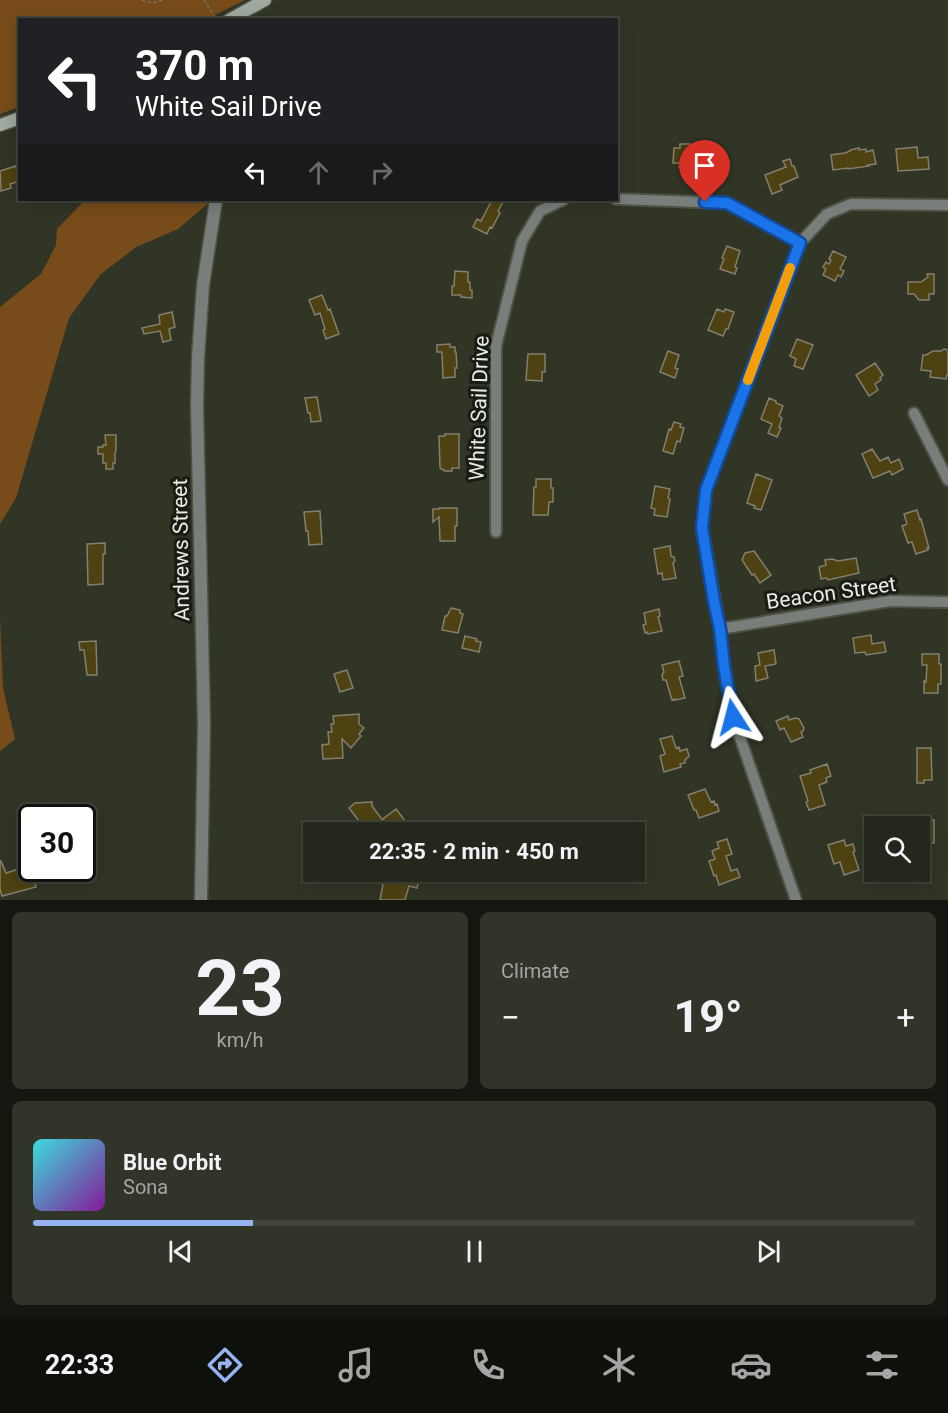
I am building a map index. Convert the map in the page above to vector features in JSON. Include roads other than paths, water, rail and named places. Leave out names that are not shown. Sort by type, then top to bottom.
[{"type":"main road","points":[[233,18],[266,0]]},
{"type":"main road","points":[[0,125],[18,119]]},
{"type":"street","points":[[618,199],[727,203],[800,243]]},
{"type":"street","name":"Andrews Street","points":[[201,900],[204,724],[198,358],[203,285],[216,201]]},
{"type":"street","name":"White Sail Drive","points":[[496,532],[496,346],[522,241],[540,211],[562,201]]},
{"type":"street","points":[[796,900],[733,717],[702,528],[706,490],[800,243],[827,214],[851,204],[948,205]]},
{"type":"street","points":[[914,413],[948,480]]},
{"type":"street","name":"Beacon Street","points":[[720,629],[890,601],[948,602]]}]
